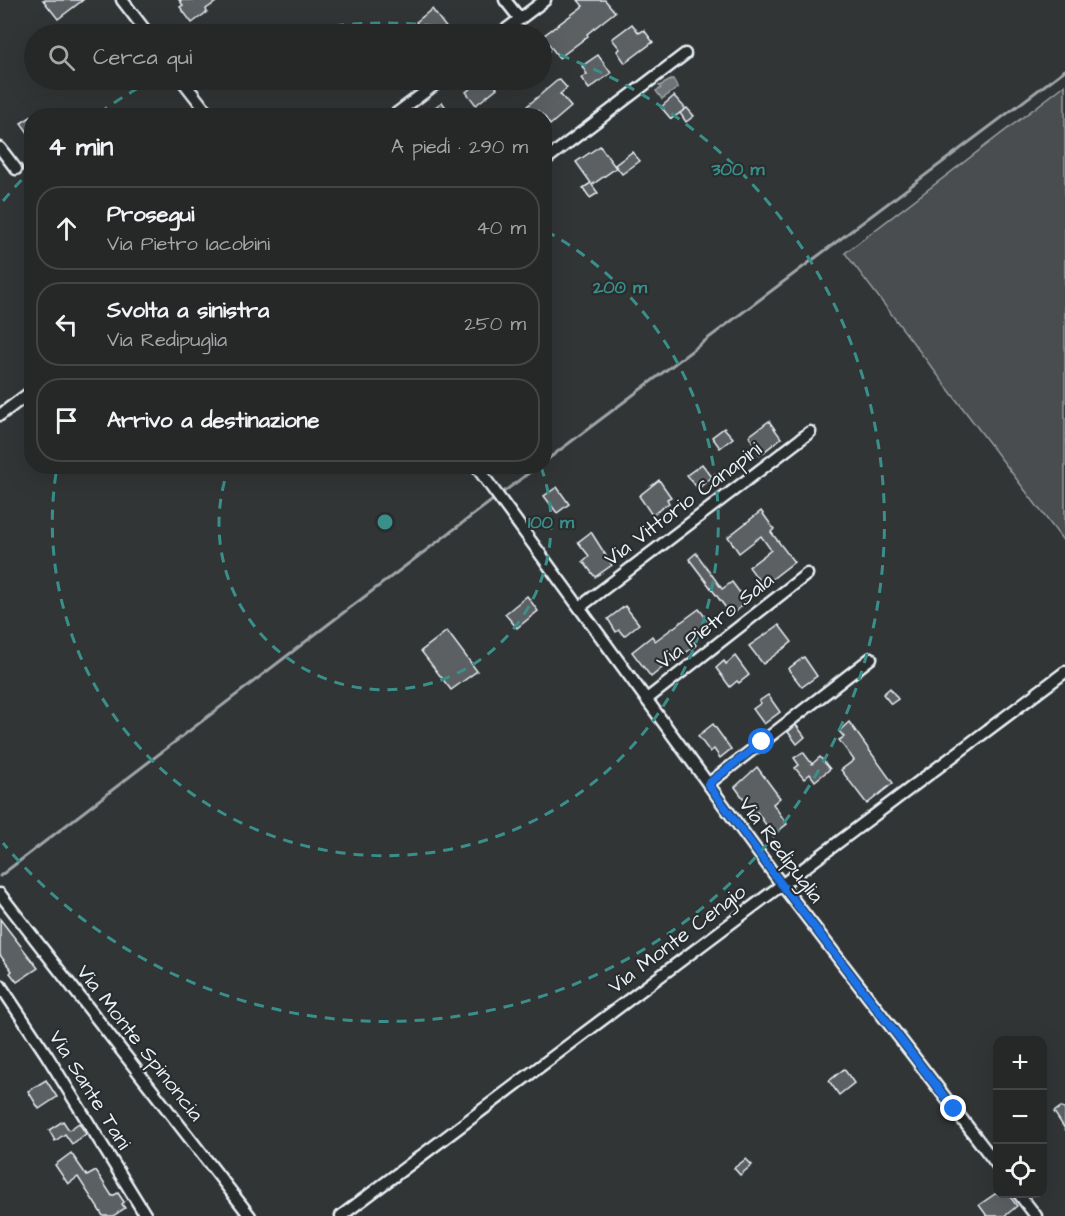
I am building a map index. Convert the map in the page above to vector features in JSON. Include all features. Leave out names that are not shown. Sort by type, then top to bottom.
[{"type":"street","points":[[122,0],[140,24]]},
{"type":"street","points":[[505,0],[520,20]]},
{"type":"street","points":[[514,24],[545,0]]},
{"type":"street","points":[[552,155],[684,54]]},
{"type":"street","points":[[190,90],[204,108]]},
{"type":"street","points":[[404,108],[428,90]]},
{"type":"street","points":[[0,148],[16,169]]},
{"type":"street","points":[[0,415],[24,397]]},
{"type":"street","name":"Via Vittorio Canapini","points":[[580,607],[810,432]]},
{"type":"street","name":"Via Redipuglia","points":[[482,474],[782,885],[993,1159]]},
{"type":"street","name":"Via Pietro Sala","points":[[646,699],[807,574]]},
{"type":"street","points":[[708,784],[871,658]]},
{"type":"street","name":"Via Monte Cengio","points":[[341,1216],[1065,672]]},
{"type":"street","name":"Via Monte Spinoncia","points":[[1,894],[250,1216]]},
{"type":"street","name":"Via Sante Tani","points":[[0,985],[46,1054],[146,1216]]},
{"type":"street","points":[[1022,1198],[1036,1216]]},
{"type":"shaded area","points":[[673,79],[678,88],[662,99],[656,91],[661,88],[659,86]]},
{"type":"shaded area","points":[[1065,85],[1065,543],[845,253]]},
{"type":"building","points":[[43,0],[83,0],[58,19]]},
{"type":"building","points":[[179,0],[219,0],[192,23],[180,7],[183,5]]},
{"type":"building","points":[[578,0],[605,0],[615,12],[559,58],[552,48],[552,29],[583,6]]},
{"type":"building","points":[[432,9],[443,24],[418,24],[416,22]]},
{"type":"building","points":[[632,24],[639,33],[644,30],[653,42],[625,63],[617,51],[620,49],[612,39]]},
{"type":"building","points":[[598,55],[611,73],[589,89],[581,78],[587,74],[582,66]]},
{"type":"building","points":[[559,79],[567,88],[560,94],[571,107],[552,123],[552,108],[529,108],[527,106],[546,90],[552,90],[552,85]]},
{"type":"building","points":[[468,90],[495,90],[476,105],[466,92]]},
{"type":"building","points":[[674,96],[686,109],[671,119],[661,107]]},
{"type":"building","points":[[442,102],[446,108],[434,108]]},
{"type":"building","points":[[687,108],[694,116],[686,122],[680,113]]},
{"type":"building","points":[[600,146],[616,168],[592,185],[598,193],[590,198],[583,188],[591,183],[576,162]]},
{"type":"building","points":[[632,152],[640,161],[622,174],[615,165]]},
{"type":"building","points":[[769,421],[781,438],[760,455],[749,436]]},
{"type":"building","points":[[724,428],[733,438],[720,448],[712,437]]},
{"type":"building","points":[[702,464],[712,477],[698,489],[687,475]]},
{"type":"building","points":[[659,480],[671,497],[667,499],[669,503],[652,515],[639,496]]},
{"type":"building","points":[[557,487],[569,504],[557,513],[544,496]]},
{"type":"building","points":[[761,511],[774,529],[771,532],[794,562],[763,586],[749,567],[771,550],[761,536],[739,553],[728,537]]},
{"type":"building","points":[[591,532],[612,565],[595,577],[583,561],[589,556],[578,542]]},
{"type":"building","points":[[696,553],[722,589],[732,582],[746,601],[732,616],[689,559]]},
{"type":"building","points":[[527,596],[538,611],[517,628],[505,614]]},
{"type":"building","points":[[625,606],[639,624],[624,636],[619,630],[616,632],[608,619]]},
{"type":"building","points":[[699,609],[710,623],[691,638],[696,645],[684,654],[682,652],[651,677],[632,652],[652,636],[655,641]]},
{"type":"building","points":[[779,625],[792,642],[763,664],[749,646]]},
{"type":"building","points":[[447,631],[477,671],[451,690],[421,651]]},
{"type":"building","points":[[735,656],[749,675],[730,687],[716,668],[724,661],[726,664]]},
{"type":"building","points":[[804,657],[817,676],[802,687],[788,669]]},
{"type":"building","points":[[890,688],[898,699],[891,704],[883,694]]},
{"type":"building","points":[[768,695],[780,712],[764,724],[753,709]]},
{"type":"building","points":[[849,722],[893,783],[867,804],[841,770],[854,760],[839,740],[844,737],[839,731]]},
{"type":"building","points":[[713,724],[731,749],[720,758],[714,749],[710,752],[698,736]]},
{"type":"building","points":[[796,725],[805,737],[797,744],[788,732]]},
{"type":"building","points":[[803,752],[812,764],[820,757],[830,769],[815,781],[810,774],[804,779],[795,768],[799,765],[794,758]]},
{"type":"building","points":[[757,767],[780,798],[773,804],[787,824],[773,835],[735,787]]},
{"type":"building","points":[[0,919],[38,968],[17,982],[0,955]]},
{"type":"building","points":[[844,1069],[854,1083],[839,1095],[829,1081]]},
{"type":"building","points":[[46,1080],[57,1097],[39,1109],[28,1091]]},
{"type":"building","points":[[1061,1107],[1065,1110],[1065,1129],[1054,1112]]},
{"type":"building","points":[[63,1121],[69,1130],[79,1123],[86,1134],[72,1144],[65,1134],[55,1141],[49,1130]]},
{"type":"building","points":[[71,1153],[87,1176],[96,1171],[112,1196],[118,1193],[125,1208],[113,1216],[103,1216],[78,1177],[68,1184],[55,1165]]},
{"type":"building","points":[[746,1159],[752,1165],[740,1175],[734,1168]]},
{"type":"building","points":[[993,1195],[993,1198],[1011,1198],[1017,1206],[1005,1216],[987,1216],[979,1205]]},
{"type":"waterway","points":[[552,456],[1065,70]]},
{"type":"waterway","points":[[0,876],[527,474]]},
{"type":"route","points":[[762,742],[708,784],[782,885],[954,1109]]}]
